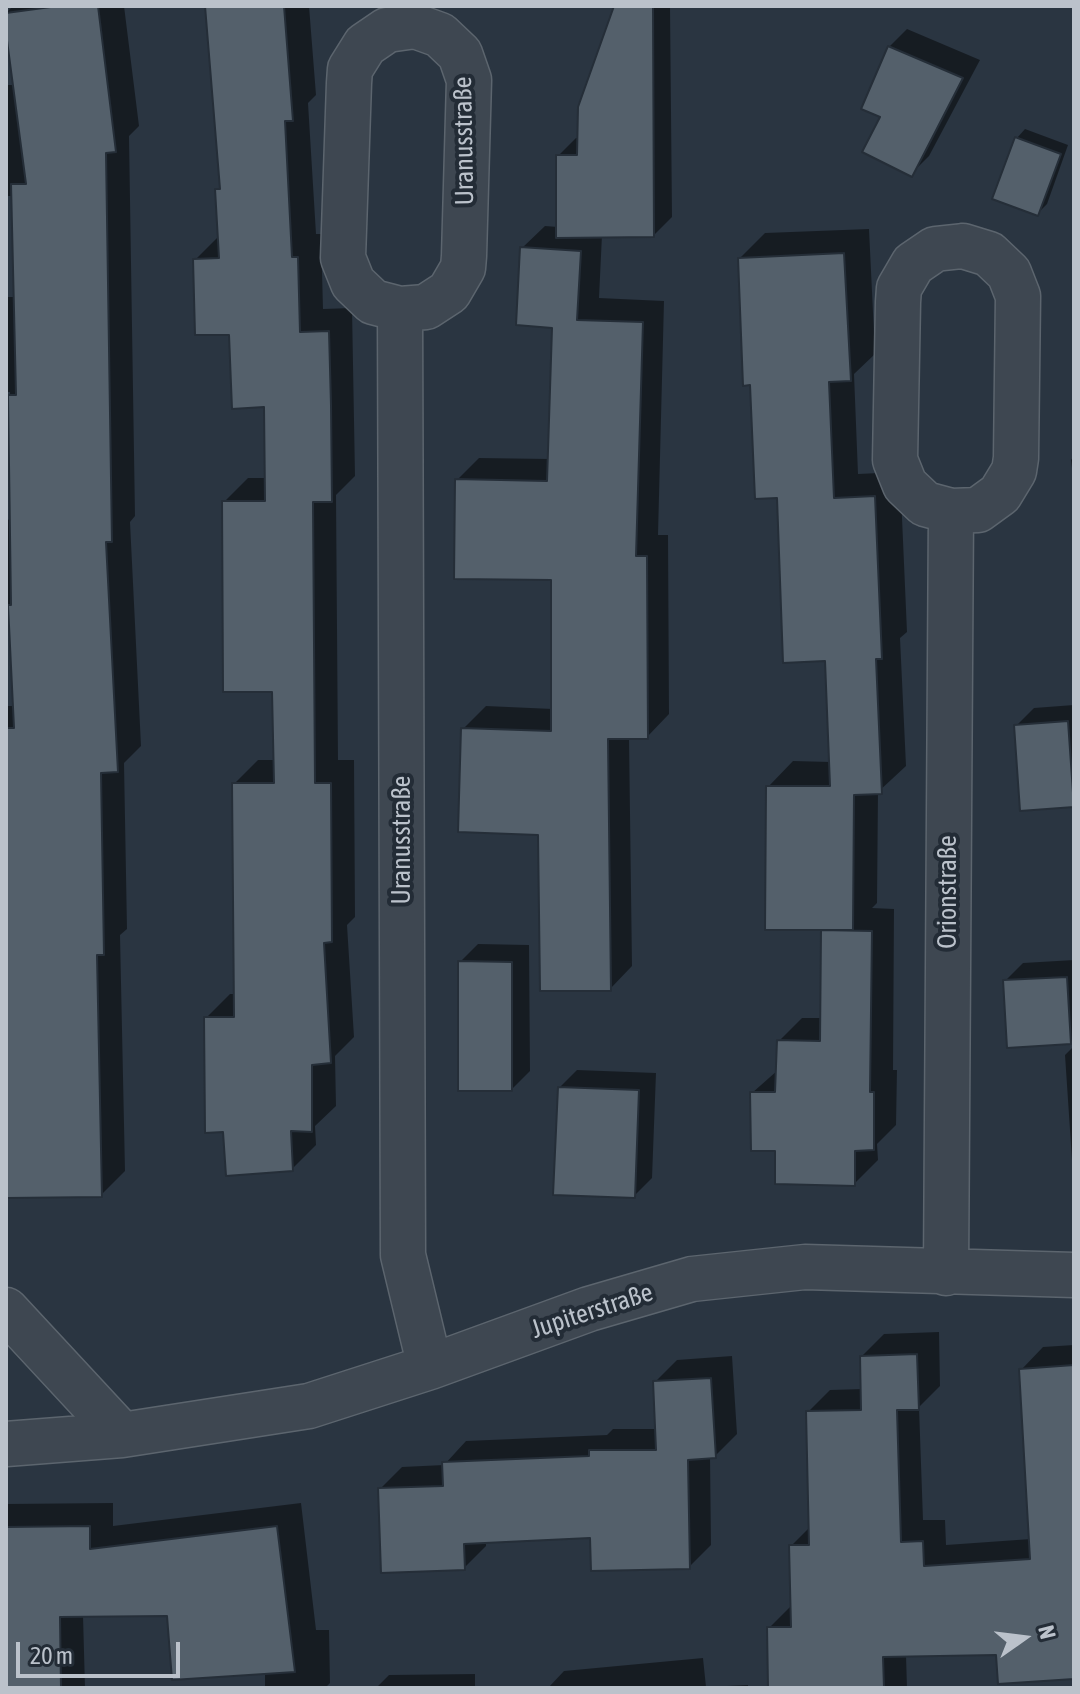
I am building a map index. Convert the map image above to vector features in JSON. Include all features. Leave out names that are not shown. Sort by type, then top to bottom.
[{"type":"street","name":"Uranusstraße","points":[[415,26],[440,35],[460,54],[469,80],[464,256],[463,268],[449,292],[426,307],[400,309],[373,302],[353,283],[343,258],[349,83],[350,69],[365,45],[387,30],[415,26]]},
{"type":"street","points":[[963,246],[989,254],[1009,273],[1018,296],[1016,458],[1014,471],[1000,494],[978,510],[951,511],[925,504],[905,485],[895,460],[898,302],[899,288],[913,264],[935,249],[963,246]]},
{"type":"street","name":"Uranusstraße","points":[[400,309],[403,1255],[430,1367]]},
{"type":"street","name":"Orionstraße","points":[[946,1273],[951,511]]},
{"type":"street","name":"Jupiterstraße","points":[[6,1444],[122,1435],[309,1406],[430,1367],[589,1309],[692,1279],[805,1267],[1074,1275]]},
{"type":"street","points":[[6,1310],[122,1435]]},
{"type":"building","points":[[58,6],[98,6],[116,152],[106,153],[112,542],[106,542],[118,772],[101,773],[104,955],[97,955],[102,1197],[6,1198],[6,728],[14,728],[8,605],[11,605],[8,395],[16,395],[11,184],[26,184],[6,13]]},
{"type":"building","points":[[205,6],[284,6],[293,121],[285,121],[292,257],[298,257],[300,332],[329,331],[331,405],[332,502],[313,502],[315,783],[331,783],[332,942],[324,943],[331,1063],[312,1065],[312,1132],[291,1131],[293,1171],[226,1176],[223,1132],[205,1133],[204,1017],[234,1017],[232,783],[274,783],[272,692],[223,692],[222,501],[265,501],[264,407],[232,409],[229,335],[195,335],[193,259],[219,258],[215,189],[220,189]]},
{"type":"building","points":[[614,6],[653,6],[654,237],[556,238],[556,155],[577,155],[578,107]]},
{"type":"building","points":[[888,46],[963,78],[912,177],[862,152],[880,117],[861,109]]},
{"type":"building","points":[[1015,137],[1061,154],[1038,216],[992,199]]},
{"type":"building","points":[[520,247],[581,251],[577,320],[643,322],[636,556],[647,556],[648,739],[608,739],[611,991],[540,991],[538,835],[458,832],[461,728],[551,731],[551,580],[454,579],[455,479],[547,481],[552,328],[516,325]]},
{"type":"building","points":[[844,253],[851,381],[829,382],[834,498],[875,496],[882,659],[876,659],[882,794],[854,795],[853,930],[765,930],[766,786],[830,786],[825,661],[783,663],[777,498],[755,499],[750,385],[743,386],[738,258]]},
{"type":"building","points":[[1068,721],[1074,807],[1020,811],[1014,725]]},
{"type":"building","points":[[821,930],[872,931],[870,1092],[874,1092],[874,1150],[855,1151],[855,1186],[775,1184],[775,1151],[751,1151],[750,1092],[775,1092],[777,1040],[820,1041]]},
{"type":"building","points":[[458,961],[512,962],[512,1091],[458,1091]]},
{"type":"building","points":[[1067,977],[1071,1044],[1007,1048],[1003,980]]},
{"type":"building","points":[[558,1087],[639,1090],[635,1198],[553,1195]]},
{"type":"building","points":[[917,1354],[919,1410],[897,1410],[901,1542],[923,1541],[924,1566],[1030,1559],[1019,1369],[1074,1365],[1074,1679],[998,1684],[996,1655],[883,1657],[884,1688],[768,1688],[767,1627],[791,1627],[789,1545],[809,1545],[806,1411],[861,1410],[860,1356]]},
{"type":"building","points":[[711,1378],[716,1458],[688,1460],[690,1569],[591,1571],[590,1538],[464,1544],[465,1570],[381,1573],[378,1488],[443,1486],[442,1462],[589,1456],[589,1450],[656,1450],[653,1381]]},
{"type":"building","points":[[90,1526],[90,1549],[277,1526],[295,1672],[172,1680],[167,1616],[60,1617],[61,1688],[6,1688],[6,1527]]}]
